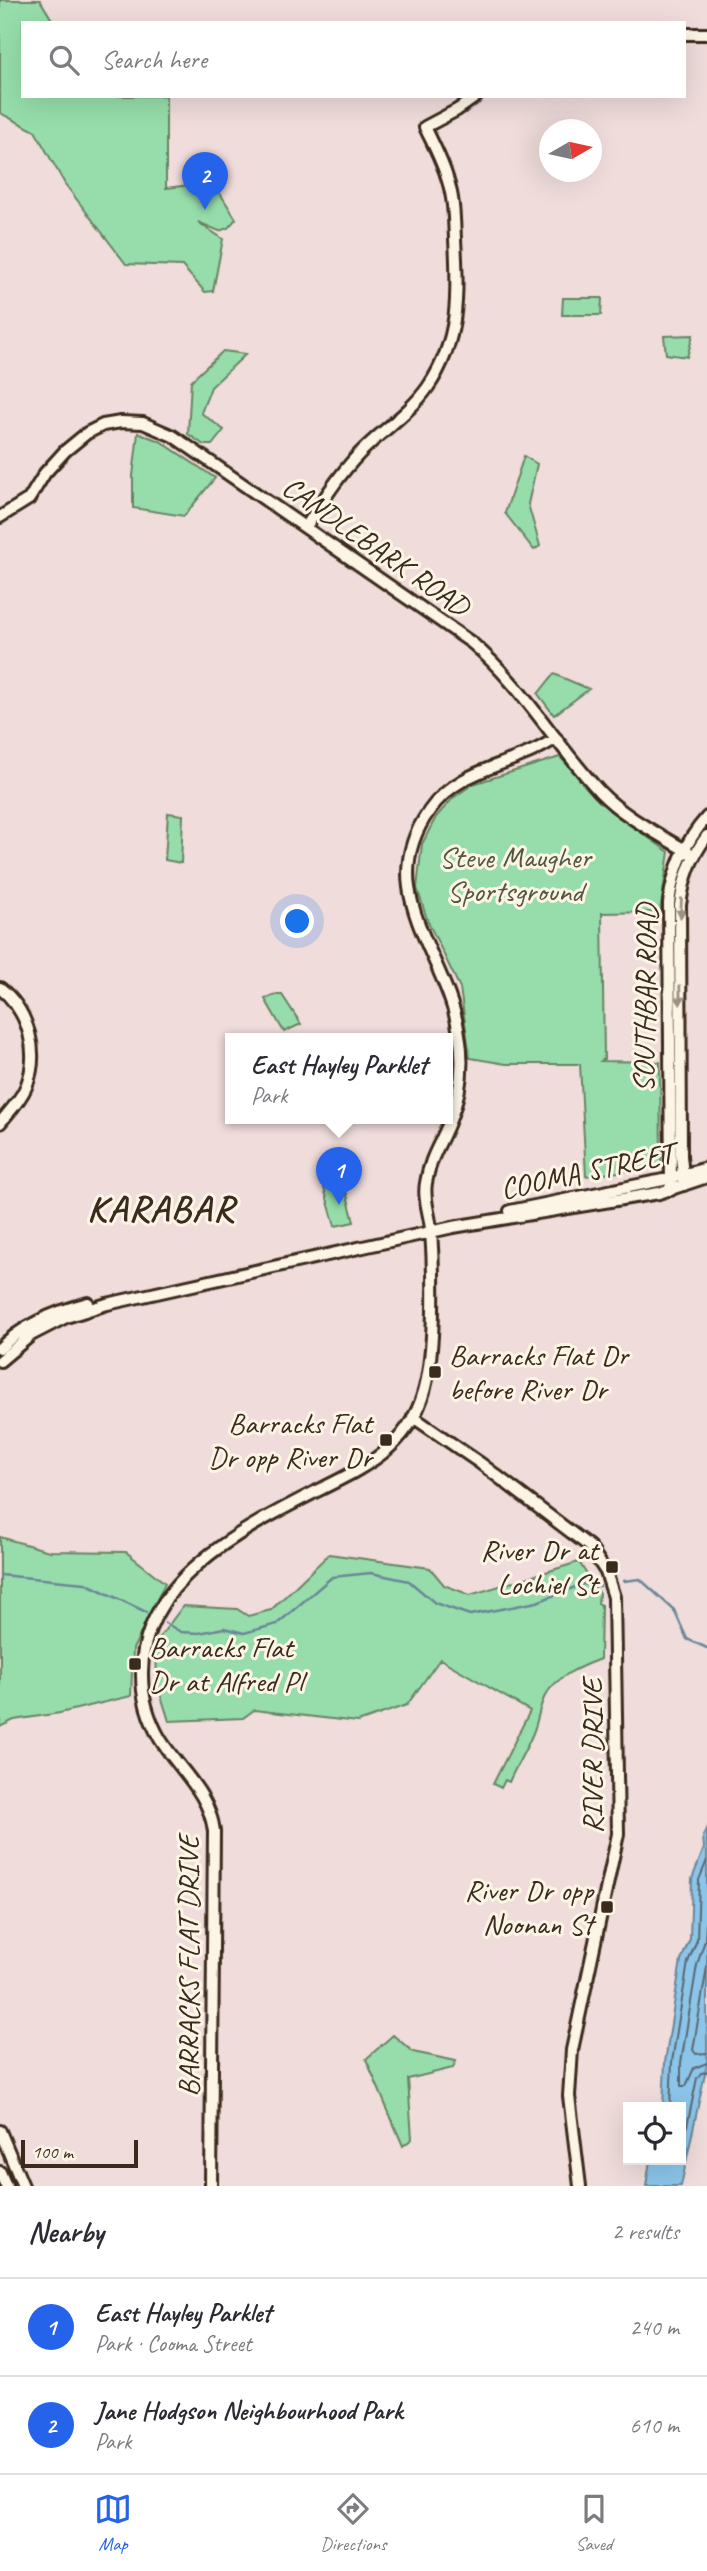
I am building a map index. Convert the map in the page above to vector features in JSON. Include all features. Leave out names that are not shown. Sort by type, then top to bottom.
[{"type":"street","points":[[686,33],[707,34]]},
{"type":"street","points":[[306,527],[359,453],[401,417],[427,388],[440,365],[454,327],[458,300],[454,212],[448,179],[425,127],[474,98]]},
{"type":"street","name":"CANDLEBARK ROAD","points":[[0,517],[29,499],[46,473],[75,441],[103,425],[121,422],[144,423],[173,436],[429,611],[488,656],[525,696],[601,792],[613,803],[688,852]]},
{"type":"street","name":"BARRACKS FLAT DRIVE","points":[[453,1111],[461,1061],[459,1033],[451,1000],[411,903],[408,862],[421,825],[429,811],[449,789],[477,772],[523,757],[556,738]]},
{"type":"street","name":"SOUTHBAR ROAD","points":[[677,1182],[680,905],[688,852],[707,817]]},
{"type":"street","name":"SOUTHBAR ROAD","points":[[688,852],[707,836]]},
{"type":"street","points":[[0,988],[13,998],[24,1018],[33,1060],[22,1096],[0,1124]]},
{"type":"street","name":"BARRACKS FLAT DRIVE","points":[[211,2186],[215,1831],[204,1798],[160,1738],[150,1717],[143,1691],[142,1671],[148,1635],[166,1597],[198,1563],[275,1514],[367,1466],[392,1445],[413,1417],[429,1368],[431,1231],[425,1191],[426,1179],[434,1150],[448,1124]]},
{"type":"street","name":"COOMA STREET","points":[[0,1361],[31,1335],[65,1317],[149,1293],[478,1222],[535,1205],[594,1198],[628,1199],[707,1168]]},
{"type":"street","name":"COOMA STREET","points":[[677,1182],[707,1177]]},
{"type":"street","name":"COOMA STREET","points":[[0,1348],[38,1321],[72,1307],[149,1293]]},
{"type":"street","name":"RIVER DRIVE","points":[[413,1417],[480,1463],[589,1546],[606,1572],[614,1597],[618,1834],[584,1991],[570,2071],[569,2096],[580,2186]]},
{"type":"street","points":[[0,2131],[23,2186]]},
{"type":"street","points":[[0,2172],[6,2186]]},
{"type":"green space","points":[[0,0],[40,0],[53,21],[21,21],[21,98],[166,98],[166,188],[213,182],[236,219],[228,228],[219,231],[198,222],[223,239],[213,291],[205,292],[182,266],[126,264],[65,184],[35,131],[0,113]]},
{"type":"green space","points":[[563,298],[602,298],[601,315],[562,315]]},
{"type":"green space","points":[[693,335],[687,357],[666,354],[664,336]]},
{"type":"green space","points":[[223,351],[246,354],[211,387],[201,413],[224,430],[212,445],[204,445],[188,434],[191,381]]},
{"type":"green space","points":[[138,433],[160,441],[215,478],[184,516],[133,508],[133,476]]},
{"type":"green space","points":[[524,456],[537,464],[528,504],[540,546],[534,550],[505,513]]},
{"type":"green space","points":[[554,674],[589,689],[554,715],[538,694]]},
{"type":"green space","name":"Steve Maugher Sportsground","points":[[560,757],[610,811],[669,852],[660,912],[602,913],[604,1059],[601,1061],[660,1062],[661,1167],[586,1176],[580,1064],[506,1064],[470,1058],[460,988],[428,922],[417,888],[422,844],[436,817],[453,798],[473,784]]},
{"type":"green space","points":[[168,813],[183,815],[181,863],[165,860]]},
{"type":"green space","points":[[282,995],[301,1024],[284,1032],[265,999]]},
{"type":"green space","points":[[343,1180],[354,1222],[335,1226],[324,1188]]},
{"type":"green space","points":[[0,1537],[49,1551],[126,1552],[165,1583],[133,1649],[131,1696],[60,1713],[14,1720],[0,1727]]},
{"type":"green space","points":[[329,1554],[430,1568],[444,1585],[470,1595],[579,1562],[599,1594],[600,1659],[569,1673],[550,1689],[543,1700],[527,1746],[509,1782],[505,1780],[501,1788],[493,1784],[530,1711],[440,1659],[407,1705],[358,1722],[254,1710],[243,1718],[169,1721],[157,1683],[156,1642],[183,1606],[237,1609],[248,1616],[271,1610]]},
{"type":"green space","points":[[393,2035],[413,2052],[456,2061],[453,2068],[408,2079],[412,2139],[403,2146],[366,2059]]},
{"type":"water","points":[[707,1829],[707,2064],[686,2163],[686,2102],[663,2102],[665,2062],[681,1960],[690,1939],[692,1879],[704,1848],[703,1836]]},
{"type":"water","points":[[649,2165],[685,2165],[681,2186],[646,2186]]},
{"type":"waterway","points":[[165,1623],[181,1632],[199,1633],[224,1628],[244,1633],[277,1624],[332,1577],[371,1573],[409,1581],[435,1603],[470,1615],[537,1602],[583,1584],[600,1586]]},
{"type":"waterway","points":[[0,1575],[85,1583],[146,1612]]},
{"type":"waterway","points":[[624,1581],[640,1579],[674,1610],[687,1639],[707,1648]]},
{"type":"place","name":"Jane Hodgson Neighbourhood Park","points":[[205,210]]},
{"type":"place","name":"East Hayley Parklet","points":[[339,1205]]},
{"type":"place","name":"Barracks Flat Dr before River Dr","points":[[435,1372]]},
{"type":"place","name":"Barracks Flat Dr opp River Dr","points":[[386,1440]]},
{"type":"place","name":"River Dr at Lochiel St","points":[[612,1567]]},
{"type":"place","name":"Barracks Flat Dr at Alfred Pl","points":[[135,1664]]},
{"type":"place","name":"River Dr opp Noonan St","points":[[607,1907]]},
{"type":"district","name":"KARABAR","points":[[161,1208]]}]
